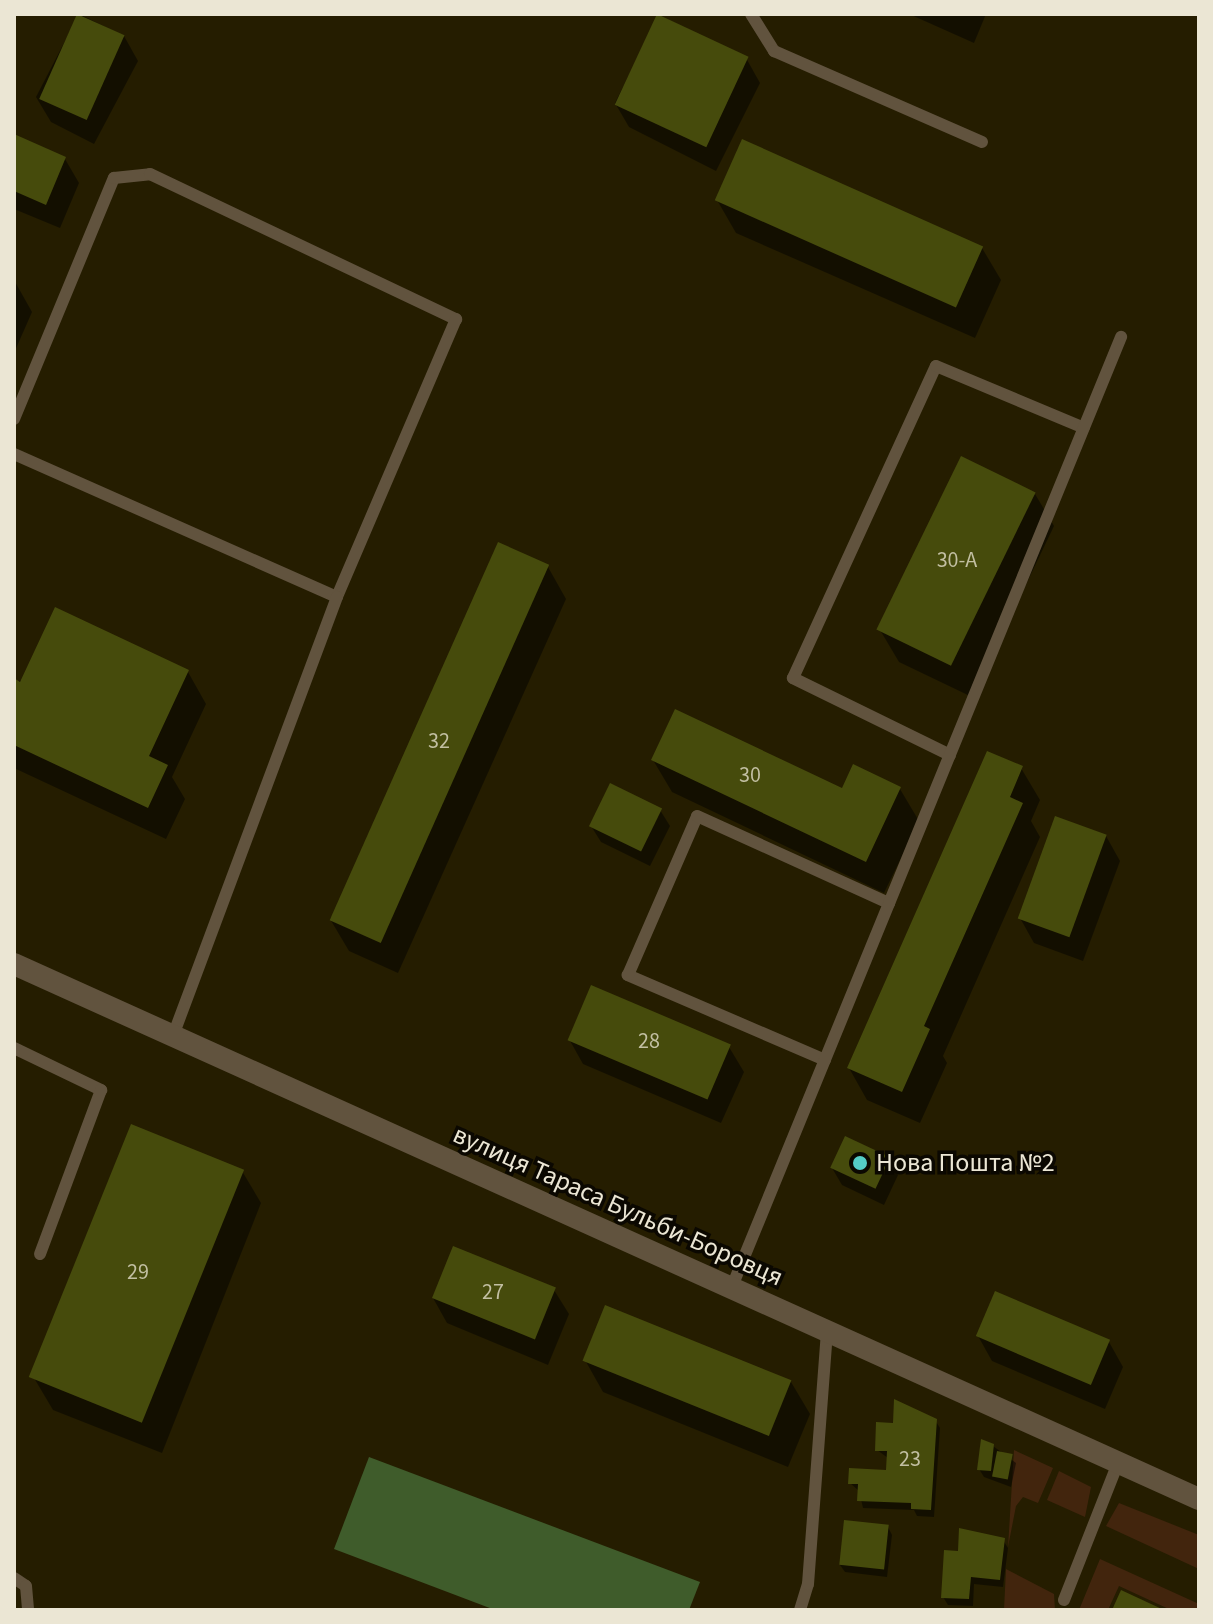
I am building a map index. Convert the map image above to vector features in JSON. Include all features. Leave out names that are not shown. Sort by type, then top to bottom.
[{"type":"street","name":"вулиця Тараса Бульби-Боровця","points":[[14,964],[1199,1499]]},
{"type":"lane","points":[[751,14],[774,51],[982,142]]},
{"type":"lane","points":[[14,419],[114,178],[150,174],[456,319],[337,597],[173,1035]]},
{"type":"lane","points":[[731,1289],[1121,337]]},
{"type":"lane","points":[[950,755],[793,678],[936,366],[1084,428]]},
{"type":"lane","points":[[14,454],[337,597]]},
{"type":"lane","points":[[825,1060],[628,975],[697,816],[889,903]]},
{"type":"lane","points":[[14,1048],[101,1090],[40,1254]]},
{"type":"lane","points":[[800,1610],[808,1584],[827,1332]]},
{"type":"lane","points":[[1064,1600],[1118,1463]]},
{"type":"lane","points":[[14,1578],[26,1586],[28,1610]]},
{"type":"shaded area","points":[[1014,1450],[1053,1468],[1038,1503],[1023,1497],[1016,1506],[1008,1547]]},
{"type":"shaded area","points":[[369,1457],[700,1582],[689,1610],[495,1610],[334,1549]]},
{"type":"shaded area","points":[[1059,1471],[1091,1487],[1085,1517],[1047,1500]]},
{"type":"shaded area","points":[[1119,1503],[1199,1535],[1199,1569],[1106,1526]]},
{"type":"shaded area","points":[[1100,1559],[1199,1604],[1199,1610],[1171,1610],[1119,1586],[1108,1610],[1079,1610]]},
{"type":"shaded area","points":[[1006,1569],[1054,1594],[1055,1610],[1004,1610]]},
{"type":"building","points":[[77,14],[125,35],[87,120],[39,99]]},
{"type":"building","points":[[657,14],[749,57],[706,147],[615,105]]},
{"type":"building","points":[[14,134],[66,157],[46,205],[14,191]]},
{"type":"building","points":[[742,139],[983,246],[956,308],[715,200]]},
{"type":"building","points":[[961,456],[1036,492],[951,666],[876,629]]},
{"type":"building","points":[[498,542],[549,565],[381,943],[330,920]]},
{"type":"building","points":[[55,607],[189,670],[149,756],[168,765],[148,808],[14,745],[14,678],[20,682]]},
{"type":"building","points":[[675,709],[842,788],[853,764],[901,787],[866,862],[651,760]]},
{"type":"building","points":[[987,751],[1023,766],[1010,797],[1023,803],[924,1026],[930,1029],[902,1092],[847,1068]]},
{"type":"building","points":[[610,783],[662,808],[641,852],[589,826]]},
{"type":"building","points":[[1055,816],[1107,835],[1069,937],[1018,918]]},
{"type":"building","points":[[591,985],[731,1044],[707,1100],[568,1040]]},
{"type":"building","points":[[131,1124],[244,1170],[142,1423],[29,1377]]},
{"type":"building","name":"Нова Пошта №2","points":[[845,1136],[890,1157],[876,1189],[830,1168]]},
{"type":"building","points":[[453,1246],[556,1288],[535,1340],[432,1298]]},
{"type":"building","points":[[995,1291],[1110,1340],[1091,1385],[976,1336]]},
{"type":"building","points":[[605,1305],[791,1380],[769,1436],[583,1361]]},
{"type":"building","points":[[894,1399],[937,1419],[931,1510],[911,1509],[911,1503],[857,1501],[858,1484],[848,1484],[849,1468],[886,1470],[887,1451],[875,1451],[876,1422],[893,1423]]},
{"type":"building","points":[[981,1439],[994,1444],[991,1471],[977,1470]]},
{"type":"building","points":[[997,1451],[1013,1454],[1008,1480],[992,1477]]},
{"type":"building","points":[[844,1520],[889,1525],[884,1569],[839,1565]]},
{"type":"building","points":[[959,1528],[1005,1538],[1000,1580],[971,1577],[969,1599],[941,1598],[944,1550],[958,1551]]},
{"type":"building","points":[[1121,1590],[1164,1610],[1112,1610]]},
{"type":"place","name":"Нова Пошта №2","points":[[860,1163]]}]
